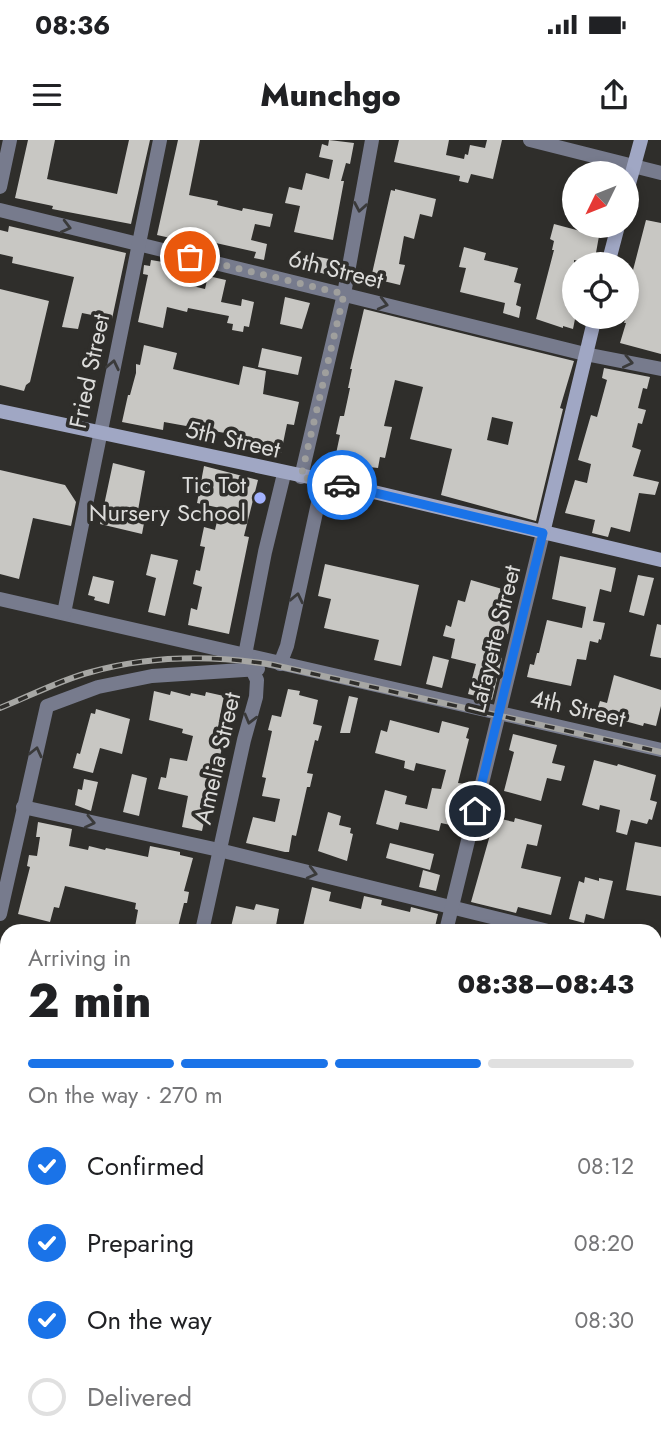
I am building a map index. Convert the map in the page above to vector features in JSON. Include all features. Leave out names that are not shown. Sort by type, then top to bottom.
[{"type":"main road","points":[[635,161],[640,140]]},
{"type":"main road","name":"Lafayette Street","points":[[543,533],[592,329]]},
{"type":"main road","name":"5th Street","points":[[0,411],[284,474],[323,480],[661,560]]},
{"type":"street","points":[[0,187],[10,140]]},
{"type":"street","name":"Fried Street","points":[[64,612],[160,140]]},
{"type":"street","points":[[301,477],[344,294],[372,140]]},
{"type":"street","points":[[530,140],[607,161]]},
{"type":"street","points":[[639,169],[661,173]]},
{"type":"street","name":"6th Street","points":[[0,210],[585,354],[661,369]]},
{"type":"street","points":[[245,655],[265,552],[284,474]]},
{"type":"street","points":[[0,914],[47,706],[98,687],[152,676],[251,670],[280,664],[323,480]]},
{"type":"street","name":"Lafayette Street","points":[[448,924],[543,533]]},
{"type":"street","name":"4th Street","points":[[0,599],[661,750]]},
{"type":"street","name":"Amelia Street","points":[[203,924],[256,697],[257,680],[245,655]]},
{"type":"street","points":[[23,807],[219,850],[520,924]]},
{"type":"building","points":[[28,140],[55,140],[47,179],[117,194],[129,140],[150,140],[131,224],[52,209],[53,206],[15,198]]},
{"type":"building","points":[[178,140],[200,140],[189,195],[218,201],[217,205],[242,211],[243,208],[273,214],[270,227],[255,224],[251,240],[267,244],[264,260],[254,258],[256,252],[189,237],[188,241],[184,241],[157,235]]},
{"type":"building","points":[[329,140],[354,143],[350,164],[346,163],[341,181],[344,181],[333,240],[294,232],[300,206],[285,203],[289,187],[302,190],[306,173],[329,179],[333,160],[319,157],[322,144],[328,146]]},
{"type":"building","points":[[399,140],[449,140],[446,155],[464,159],[465,154],[468,155],[470,145],[485,148],[487,140],[502,140],[493,179],[471,174],[468,183],[459,181],[460,176],[394,162]]},
{"type":"building","points":[[391,190],[436,199],[432,217],[420,214],[414,239],[404,236],[399,264],[405,265],[400,285],[371,278]]},
{"type":"building","points":[[646,220],[661,223],[661,354],[620,343],[624,329],[639,329],[638,252]]},
{"type":"building","points":[[554,224],[562,226],[562,238],[599,238],[596,252],[562,252],[562,328],[536,319],[554,250],[554,241],[550,239]]},
{"type":"building","points":[[9,226],[126,253],[112,319],[82,313],[78,329],[62,327],[74,277],[12,263],[13,257],[0,254],[0,230],[8,232]]},
{"type":"building","points":[[464,247],[486,253],[484,260],[518,268],[514,282],[521,284],[516,305],[521,307],[519,318],[503,313],[505,303],[460,292],[466,268],[459,267]]},
{"type":"building","points":[[294,252],[329,259],[325,274],[290,265]]},
{"type":"building","points":[[151,260],[175,264],[175,269],[187,272],[184,284],[205,289],[208,276],[226,280],[221,302],[241,306],[242,299],[254,302],[249,327],[244,326],[243,332],[232,330],[233,324],[227,323],[229,316],[167,307],[163,328],[138,322],[148,275],[143,274],[144,265],[150,266]]},
{"type":"building","points":[[0,289],[49,301],[30,382],[24,391],[0,385]]},
{"type":"building","points":[[285,297],[310,303],[302,329],[280,324]]},
{"type":"building","points":[[364,309],[574,361],[560,408],[563,409],[536,521],[441,495],[452,449],[410,439],[423,387],[395,380],[384,426],[392,427],[385,458],[380,457],[378,468],[334,463],[340,435],[336,434],[340,416],[344,416],[350,388],[350,369]],"holes":[[[492,417],[513,422],[508,445],[487,440]]]},
{"type":"building","points":[[144,345],[177,353],[173,369],[239,385],[243,366],[266,371],[263,394],[299,402],[294,425],[287,424],[281,453],[241,444],[243,436],[225,431],[164,422],[163,430],[122,422],[136,373],[136,364],[140,365]]},
{"type":"building","points":[[262,348],[302,357],[298,375],[258,367]]},
{"type":"building","points":[[604,368],[650,377],[647,389],[643,388],[638,408],[646,410],[642,424],[638,423],[632,447],[641,450],[633,476],[659,482],[655,495],[639,493],[630,532],[611,527],[608,537],[592,533],[595,520],[565,513],[575,480],[587,483],[591,464],[578,460],[591,415],[597,417],[607,380],[602,378]]},
{"type":"building","points":[[113,463],[145,471],[137,516],[145,518],[142,534],[100,524]]},
{"type":"building","points":[[204,466],[258,480],[244,536],[249,537],[229,634],[188,625],[191,608],[197,610],[202,587],[193,584],[196,570],[200,571],[205,547],[200,546],[204,527],[215,530],[220,508],[197,503]]},
{"type":"building","points":[[0,470],[65,485],[76,502],[71,526],[33,518],[19,579],[0,574]]},
{"type":"building","points":[[151,554],[178,560],[165,616],[148,612],[156,578],[146,575]]},
{"type":"building","points":[[560,556],[616,568],[611,592],[600,589],[593,621],[605,623],[601,640],[599,639],[598,643],[590,641],[586,660],[577,659],[571,686],[527,677],[530,664],[534,665],[539,653],[547,620],[582,628],[586,607],[552,599]]},
{"type":"building","points":[[325,564],[419,585],[401,666],[374,660],[379,640],[324,628],[331,599],[318,596]]},
{"type":"building","points":[[638,575],[654,578],[644,616],[629,612]]},
{"type":"building","points":[[93,576],[114,581],[109,604],[94,600],[95,597],[88,595]]},
{"type":"building","points":[[471,580],[513,592],[507,612],[511,613],[508,634],[501,633],[495,656],[502,658],[492,700],[468,694],[476,664],[451,658],[455,639],[443,636],[446,625],[451,627],[458,600],[465,602]]},
{"type":"building","points":[[657,624],[661,625],[661,658],[650,656]]},
{"type":"building","points":[[433,656],[449,660],[442,688],[426,684]]},
{"type":"building","points":[[614,675],[661,690],[661,706],[656,726],[644,723],[643,726],[610,717],[611,714],[597,710],[600,701],[607,703]]},
{"type":"building","points":[[288,689],[300,691],[299,695],[318,700],[313,724],[322,726],[318,741],[315,740],[307,773],[313,774],[310,787],[307,787],[296,836],[292,835],[289,852],[285,852],[246,843],[253,817],[275,822],[280,799],[262,796],[266,778],[262,777],[272,731],[268,730],[272,715],[281,717]]},
{"type":"building","points":[[154,691],[170,695],[171,691],[190,696],[191,693],[205,696],[206,692],[224,696],[219,721],[233,724],[230,737],[225,736],[216,764],[202,831],[182,827],[188,796],[158,789],[161,777],[166,778],[170,758],[187,761],[193,736],[182,733],[183,729],[149,720]]},
{"type":"building","points":[[349,696],[358,698],[350,733],[340,733]]},
{"type":"building","points":[[96,709],[130,719],[122,754],[100,748],[93,773],[73,768],[77,753],[80,754],[91,713],[95,714]]},
{"type":"building","points":[[390,720],[439,733],[442,721],[469,728],[466,738],[469,739],[458,783],[466,784],[466,795],[455,826],[441,823],[439,831],[400,822],[398,830],[376,824],[385,790],[407,796],[405,804],[427,809],[432,788],[441,789],[446,770],[416,763],[414,771],[404,768],[405,761],[375,753],[381,730],[387,732]]},
{"type":"building","points":[[513,734],[557,745],[552,763],[565,766],[561,781],[547,778],[541,801],[504,791],[514,752],[509,750]]},
{"type":"building","points":[[594,760],[656,775],[650,800],[657,802],[652,820],[649,819],[647,824],[631,820],[627,835],[616,832],[620,810],[600,805],[599,810],[582,805]]},
{"type":"building","points":[[132,774],[147,778],[139,816],[123,812]]},
{"type":"building","points":[[84,779],[98,782],[91,811],[75,805],[78,789],[82,790]]},
{"type":"building","points":[[328,812],[341,816],[339,825],[351,828],[350,833],[353,834],[347,861],[318,851]]},
{"type":"building","points":[[492,817],[514,822],[515,818],[542,825],[537,846],[527,844],[521,868],[561,877],[551,915],[518,907],[516,913],[471,902],[490,835],[487,834]]},
{"type":"building","points":[[38,822],[72,829],[69,846],[88,850],[89,846],[105,850],[106,848],[148,857],[150,846],[180,852],[180,855],[193,858],[184,891],[189,892],[187,903],[184,903],[179,924],[136,924],[138,910],[135,909],[136,903],[65,886],[59,908],[54,907],[50,922],[18,914],[30,867],[27,866],[29,855],[37,856],[40,837],[36,837]]},
{"type":"building","points":[[635,842],[661,847],[661,896],[626,890]]},
{"type":"building","points":[[390,843],[434,854],[430,870],[386,858]]},
{"type":"building","points":[[423,870],[440,875],[436,891],[419,887]]},
{"type":"building","points":[[585,877],[613,881],[604,919],[586,914],[584,923],[569,919],[579,881],[584,883]]},
{"type":"building","points":[[312,887],[331,892],[329,901],[361,909],[364,896],[382,900],[381,905],[410,912],[411,907],[438,914],[436,924],[304,924]]},
{"type":"building","points":[[256,904],[279,909],[276,924],[232,924],[236,906],[254,910]]},
{"type":"railway","points":[[0,708],[68,679],[114,666],[182,658],[228,659],[274,665],[661,752]]},
{"type":"way so far","points":[[190,257],[344,294],[301,477],[342,485]]},
{"type":"place","name":"Tic Tot Nursery School","points":[[260,498]]},
{"type":"route","points":[[342,485],[543,533],[475,811]]}]
